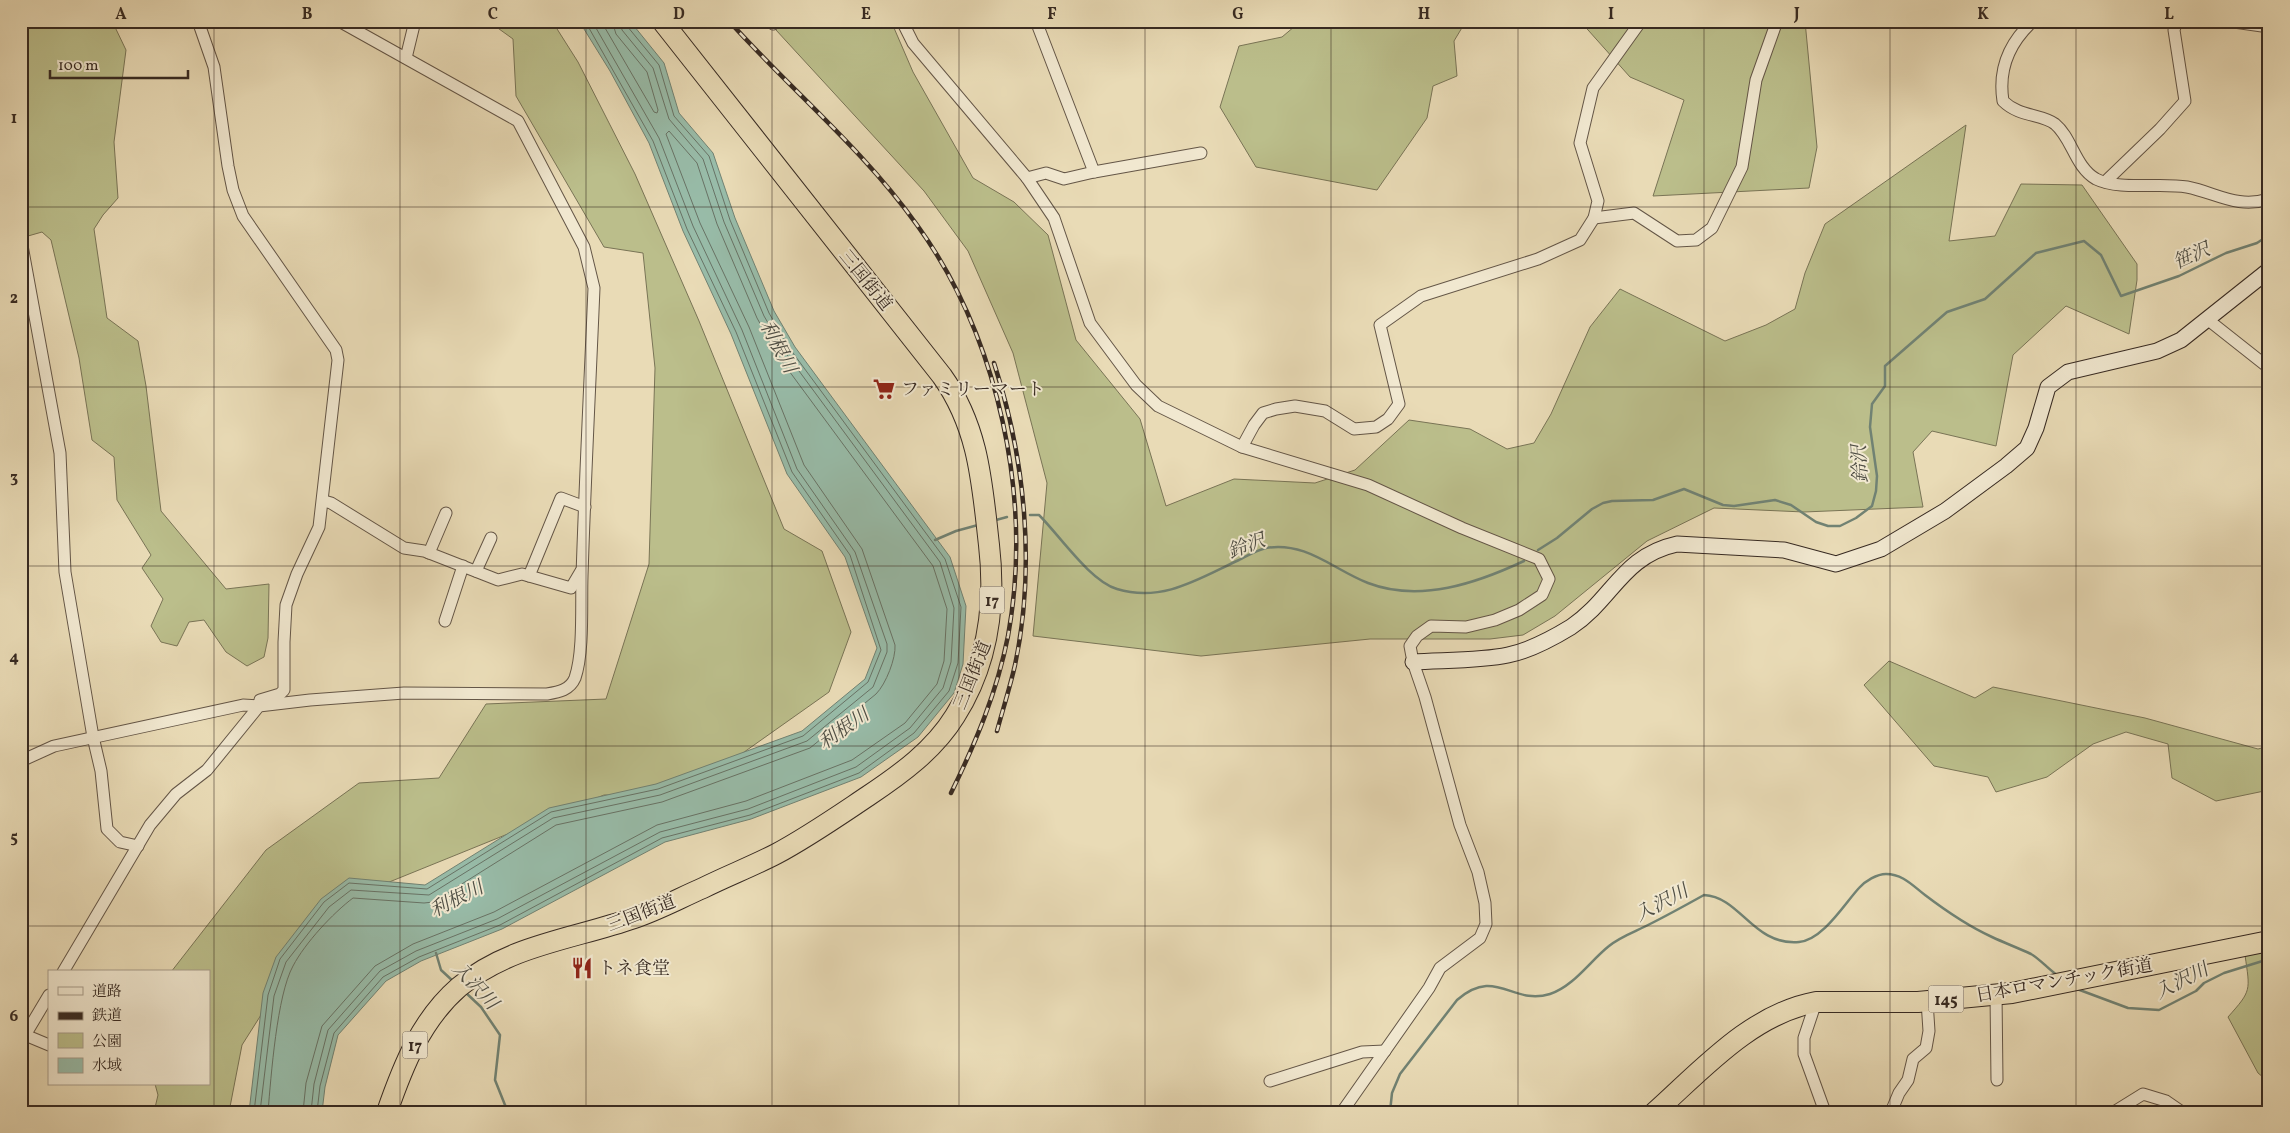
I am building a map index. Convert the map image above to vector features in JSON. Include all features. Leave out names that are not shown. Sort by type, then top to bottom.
[{"type":"highway","name":"三国街道","points":[[387,1112],[408,1058],[426,1024],[444,1001],[496,962],[558,940],[602,929],[665,906],[777,853],[851,808],[905,770],[940,736],[954,718],[968,693],[981,660],[989,632],[992,608],[991,558],[982,482],[969,424],[960,403],[942,376],[662,21]]},
{"type":"highway","name":"日本ロマンチック街道","points":[[1654,1112],[1735,1040],[1783,1012],[1800,1005],[1816,1002],[1927,1001],[1996,994],[2269,940]]},
{"type":"street","points":[[64,970],[138,846],[166,804],[207,770],[259,706],[260,700],[280,694],[284,690],[286,605],[297,574],[319,527],[324,501],[338,373],[336,350],[243,216],[233,190],[228,166],[214,67],[198,21]]},
{"type":"street","points":[[21,761],[54,746],[243,705],[259,706],[404,693],[539,694],[561,692],[569,687],[574,680],[578,667],[594,288],[584,247],[518,121],[339,21]]},
{"type":"street","points":[[406,58],[415,21]]},
{"type":"street","points":[[902,21],[913,43],[1027,178],[1054,218],[1090,323],[1136,385],[1158,406],[1242,447],[1368,484],[1462,528],[1539,559],[1549,579],[1542,595],[1519,610],[1495,620],[1466,627],[1431,626],[1417,636],[1410,646],[1412,662],[1425,697],[1460,825],[1478,872],[1485,903],[1486,924],[1480,938],[1440,968],[1429,988],[1342,1112]]},
{"type":"street","points":[[1036,21],[1094,172]]},
{"type":"street","points":[[1242,447],[1263,413],[1295,406],[1325,411],[1354,429],[1376,427],[1388,419],[1399,404],[1380,326],[1421,296],[1538,259],[1580,240],[1594,218],[1598,201],[1580,143],[1592,88],[1641,21]]},
{"type":"street","points":[[1594,218],[1634,212],[1677,241],[1696,240],[1712,228],[1742,167],[1756,80],[1778,21]]},
{"type":"street","points":[[2033,21],[2014,42],[2008,56],[2003,79],[2003,101],[2017,111],[2055,124],[2082,165],[2095,178],[2105,182],[2187,187],[2240,203],[2254,204],[2269,199]]},
{"type":"street","points":[[2105,182],[2160,129],[2185,101],[2174,30],[2176,21]]},
{"type":"street","points":[[2227,21],[2269,27]]},
{"type":"street","points":[[1027,178],[1046,173],[1064,179],[1201,153]]},
{"type":"street","points":[[21,240],[60,453],[65,572],[93,737],[101,771],[107,829],[120,842],[138,846]]},
{"type":"street","points":[[1412,662],[1508,655],[1528,647],[1570,627],[1594,608],[1632,564],[1662,548],[1677,544],[1784,550],[1836,564],[1881,550],[1945,511],[2027,448],[2036,428],[2048,387],[2068,372],[2157,351],[2181,340],[2269,270]]},
{"type":"street","points":[[2207,319],[2269,368]]},
{"type":"street","points":[[529,576],[561,498],[585,507]]},
{"type":"street","points":[[324,501],[331,503],[404,548],[429,553],[498,580],[522,574],[571,588],[582,570]]},
{"type":"street","points":[[429,553],[446,513]]},
{"type":"street","points":[[476,572],[491,538]]},
{"type":"street","points":[[445,620],[463,566]]},
{"type":"street","points":[[1996,994],[1997,1080]]},
{"type":"street","points":[[48,998],[23,1038],[48,1045]]},
{"type":"street","points":[[1891,1112],[1899,1093],[1908,1080],[1913,1059],[1926,1048],[1930,1031],[1927,1001]]},
{"type":"street","points":[[1816,1002],[1804,1038],[1804,1054],[1825,1112]]},
{"type":"street","points":[[1270,1082],[1362,1052],[1385,1051]]},
{"type":"street","points":[[2114,1112],[2143,1094],[2166,1101],[2182,1112]]},
{"type":"green space","points":[[21,21],[115,21],[114,25],[126,50],[114,142],[118,198],[94,229],[107,318],[138,341],[146,386],[161,511],[226,589],[269,584],[268,638],[264,657],[247,666],[226,652],[204,620],[189,622],[177,646],[161,642],[151,626],[163,599],[142,568],[151,555],[117,500],[114,457],[92,440],[79,358],[51,240],[42,232],[21,238]]},
{"type":"green space","points":[[488,21],[552,21],[578,62],[635,174],[699,321],[784,529],[822,551],[851,632],[829,692],[682,796],[604,795],[330,906],[242,1045],[229,1112],[154,1112],[158,1095],[156,1086],[210,1086],[210,970],[173,970],[266,850],[359,783],[439,778],[486,704],[606,699],[649,564],[655,368],[643,253],[604,247],[516,96],[513,39]]},
{"type":"green space","points":[[779,21],[891,21],[913,72],[973,178],[1014,202],[1048,235],[1076,340],[1140,419],[1166,506],[1234,479],[1315,483],[1355,470],[1409,420],[1470,429],[1507,449],[1534,443],[1551,414],[1590,327],[1620,289],[1725,341],[1766,325],[1795,309],[1805,273],[1825,224],[1966,125],[1949,241],[1995,236],[2021,184],[2082,185],[2137,264],[2137,280],[2129,334],[2066,306],[2013,355],[1996,446],[1932,431],[1913,452],[1923,507],[1804,512],[1714,508],[1647,541],[1555,616],[1523,635],[1490,639],[1370,639],[1201,656],[1033,636],[1047,483],[1013,353],[968,251],[924,191],[776,30]]},
{"type":"green space","points":[[1301,21],[1466,21],[1454,41],[1457,76],[1433,86],[1427,118],[1377,190],[1256,167],[1220,107],[1239,46],[1282,37]]},
{"type":"green space","points":[[1580,21],[1805,21],[1817,147],[1809,188],[1653,196],[1684,100],[1630,77]]},
{"type":"green space","points":[[1889,661],[1975,698],[1993,687],[2145,718],[2258,749],[2269,746],[2269,790],[2216,801],[2172,778],[2168,744],[2126,732],[2093,744],[2047,777],[1996,792],[1988,777],[1934,766],[1864,685]]},
{"type":"green space","points":[[2269,950],[2269,1082],[2258,1073],[2228,1017],[2241,1001],[2247,989],[2248,976],[2245,955]]},
{"type":"water","name":"利根川","points":[[579,21],[630,21],[664,63],[679,113],[713,153],[735,218],[774,311],[795,347],[950,557],[966,606],[963,664],[954,693],[918,737],[861,777],[751,819],[665,842],[502,929],[421,961],[386,981],[338,1035],[325,1087],[322,1112],[249,1112],[263,993],[276,957],[321,899],[349,878],[425,885],[549,808],[656,784],[802,731],[865,679],[877,648],[845,557],[787,474],[731,334],[683,231],[649,143],[610,71]]},
{"type":"waterway","points":[[1047,21],[1048,25],[1075,21]]},
{"type":"waterway","name":"鈴沢","points":[[1538,550],[1557,538],[1592,509],[1603,503],[1653,500],[1684,489],[1723,505],[1734,506],[1775,500],[1791,505],[1816,522],[1828,526],[1840,526],[1856,518],[1872,506],[1877,476],[1870,427],[1872,404],[1885,386],[1885,366],[1947,312],[1985,299],[2036,253],[2084,241],[2101,255],[2121,296],[2179,276],[2226,253],[2257,243],[2269,235]]},
{"type":"waterway","name":"鈴沢","points":[[1030,515],[1039,515],[1096,577],[1117,589],[1134,593],[1166,591],[1181,586],[1266,548],[1294,549],[1319,558],[1368,583],[1388,589],[1408,591],[1428,591],[1468,583],[1524,561]]},
{"type":"waterway","name":"鈴沢","points":[[996,520],[1007,517]]},
{"type":"waterway","name":"鈴沢","points":[[935,540],[956,531],[978,525]]},
{"type":"waterway","name":"入沢川","points":[[1390,1112],[1392,1093],[1400,1074],[1457,1000],[1471,990],[1483,986],[1494,986],[1525,995],[1550,994],[1567,985],[1614,942],[1704,895],[1717,898],[1728,904],[1770,937],[1783,941],[1799,942],[1808,940],[1825,928],[1859,888],[1871,878],[1886,874],[1898,876],[1957,918],[1992,937],[2031,954],[2057,975]]},
{"type":"waterway","name":"入沢川","points":[[436,953],[441,970],[454,982]]},
{"type":"waterway","name":"入沢川","points":[[2077,989],[2128,1008],[2159,1010],[2196,991],[2204,983],[2224,973],[2269,959]]},
{"type":"waterway","name":"入沢川","points":[[465,992],[481,1007],[500,1035],[495,1080],[505,1105],[510,1112]]},
{"type":"railway","points":[[729,21],[874,171],[917,225],[945,269],[969,318],[988,369],[1003,422],[1012,476],[1016,530],[1015,584],[1008,636],[992,697],[969,755],[951,793]]},
{"type":"railway","points":[[994,363],[1005,399],[1020,474],[1026,551],[1025,589],[1015,665],[997,731]]},
{"type":"place","name":"ファミリーマート","points":[[884,389]]},
{"type":"place","name":"トネ食堂","points":[[582,968]]},
{"type":"water label","name":"笹沢","points":[[2191,255]]}]
